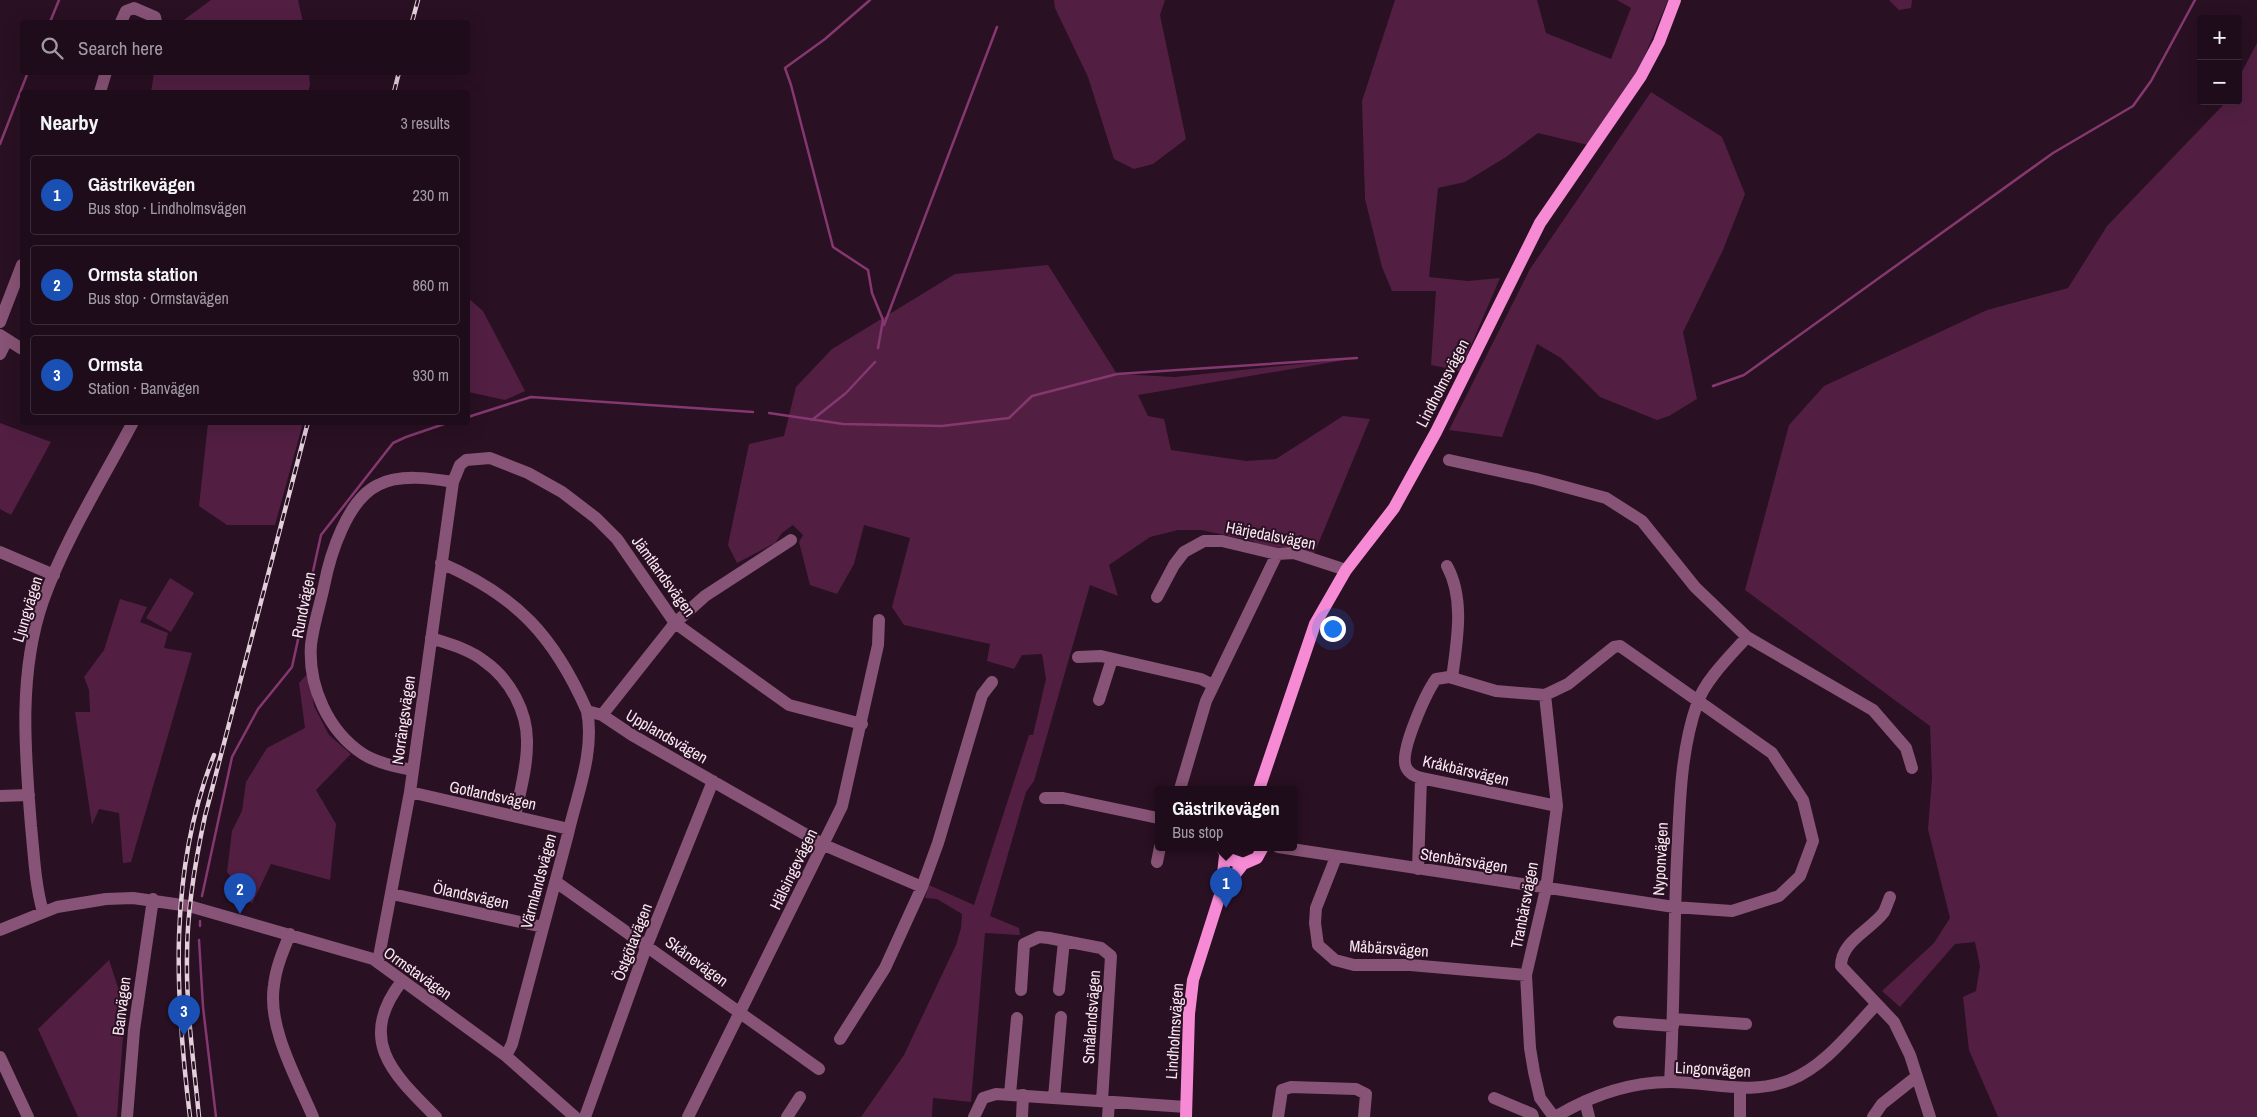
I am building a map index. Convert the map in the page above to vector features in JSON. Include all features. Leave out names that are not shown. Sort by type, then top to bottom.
[{"type":"main road","name":"Lindholmsvägen","points":[[1259,786],[1315,624],[1346,570],[1394,508],[1436,432],[1540,223],[1641,76],[1659,42],[1675,0]]},
{"type":"main road","name":"Lindholmsvägen","points":[[1223,851],[1233,862],[1243,864],[1253,861],[1261,851]]},
{"type":"main road","name":"Lindholmsvägen","points":[[1186,1112],[1189,1014],[1193,980],[1221,892],[1223,851]]},
{"type":"main road","name":"Lindholmsvägen","points":[[1221,892],[1243,864]]},
{"type":"street","points":[[122,20],[126,11],[134,8],[150,14],[155,17],[156,20]]},
{"type":"street","points":[[101,90],[105,75]]},
{"type":"street","points":[[0,322],[20,270]]},
{"type":"street","points":[[0,354],[4,338],[20,348]]},
{"type":"street","name":"Ljungvägen","points":[[42,912],[38,894],[28,794],[25,706],[28,666],[36,625],[54,575],[131,425]]},
{"type":"street","name":"Jämtlandsvägen","points":[[453,482],[460,465],[466,460],[490,458],[528,473],[562,492],[590,513],[616,539],[675,623],[789,705],[862,724]]},
{"type":"street","points":[[1449,460],[1536,479],[1606,498],[1642,521],[1695,588],[1747,637],[1873,710],[1906,748],[1912,768]]},
{"type":"street","name":"Rundvägen","points":[[413,770],[376,760],[363,754],[341,735],[330,721],[315,686],[311,666],[311,644],[329,559],[348,517],[361,500],[377,485],[385,482],[402,479],[430,479],[453,482]]},
{"type":"street","name":"Norrängsvägen","points":[[378,962],[410,792],[453,482]]},
{"type":"street","points":[[602,715],[675,623],[705,596],[791,540]]},
{"type":"street","name":"Härjedalsvägen","points":[[1157,597],[1174,565],[1184,552],[1204,541],[1222,541],[1277,554],[1294,553],[1346,570]]},
{"type":"street","points":[[0,552],[54,575]]},
{"type":"street","points":[[1181,786],[1206,702],[1213,685],[1277,554]]},
{"type":"street","points":[[441,563],[486,584],[513,603],[538,628],[573,679],[587,711]]},
{"type":"street","points":[[1447,566],[1455,581],[1457,598],[1458,636],[1452,678],[1496,691],[1545,695]]},
{"type":"street","name":"Hälsingevägen","points":[[688,1117],[842,806],[862,724],[878,645],[879,620]]},
{"type":"street","points":[[1697,702],[1718,669],[1747,637]]},
{"type":"street","points":[[431,638],[484,660],[499,674],[517,700],[523,713],[527,742],[515,816]]},
{"type":"street","name":"Stenbärsvägen","points":[[1297,850],[1546,889],[1674,907],[1732,912],[1779,896],[1800,876],[1813,841],[1803,800],[1772,753],[1620,646],[1614,647],[1568,684],[1545,695]]},
{"type":"street","points":[[1078,657],[1101,656],[1201,679],[1213,685]]},
{"type":"street","points":[[1099,700],[1112,659]]},
{"type":"street","name":"Kråkbärsvägen","points":[[1452,678],[1436,679],[1429,689],[1406,748],[1405,766],[1410,774],[1556,806]]},
{"type":"street","points":[[840,1038],[885,968],[922,887],[938,843],[982,695],[992,682]]},
{"type":"street","name":"Tranbärsvägen","points":[[1545,695],[1556,806],[1546,889],[1526,975],[1530,1048],[1534,1072],[1540,1098],[1554,1117]]},
{"type":"street","name":"Nyponvägen","points":[[1670,1082],[1673,1022],[1674,907],[1681,782],[1697,702]]},
{"type":"street","name":"Upplandsvägen","points":[[587,711],[602,715],[632,735],[824,844],[922,887]]},
{"type":"street","name":"Värmlandsvägen","points":[[506,1056],[512,1044],[556,882],[589,745],[587,711]]},
{"type":"street","points":[[1418,869],[1422,778]]},
{"type":"street","name":"Östgötavägen","points":[[585,1117],[647,945],[712,781]]},
{"type":"street","name":"Gotlandsvägen","points":[[410,792],[569,829]]},
{"type":"street","points":[[0,796],[28,794]]},
{"type":"street","points":[[1045,798],[1063,798],[1155,817]]},
{"type":"street","points":[[1157,862],[1159,851]]},
{"type":"street","name":"Måbärsvägen","points":[[1336,856],[1316,908],[1315,923],[1318,945],[1335,960],[1354,965],[1410,965],[1526,975]]},
{"type":"street","name":"Skånevägen","points":[[556,882],[647,945],[818,1069]]},
{"type":"street","name":"Ölandsvägen","points":[[392,894],[543,927]]},
{"type":"street","points":[[1890,897],[1884,912],[1850,945],[1841,957],[1841,966],[1894,1022],[1910,1055],[1930,1117]]},
{"type":"street","name":"Ormstavägen","points":[[0,930],[58,907],[106,899],[153,899],[190,906],[290,934],[378,962],[506,1056],[575,1117]]},
{"type":"street","name":"Banvägen","points":[[126,1117],[137,1001],[153,899]]},
{"type":"street","points":[[290,934],[278,964],[273,1005],[279,1034],[313,1117]]},
{"type":"street","name":"Smålandsvägen","points":[[1021,990],[1024,944],[1039,937],[1101,948],[1111,956],[1106,1102]]},
{"type":"street","name":"Smålandsvägen","points":[[1059,990],[1064,941]]},
{"type":"street","points":[[402,981],[390,996],[383,1011],[381,1036],[384,1050],[394,1072],[402,1083],[436,1117]]},
{"type":"street","name":"Lingonvägen","points":[[1554,1117],[1585,1101],[1623,1087],[1670,1082],[1740,1089],[1768,1086],[1792,1079],[1829,1053],[1876,1005]]},
{"type":"street","name":"Smålandsvägen","points":[[1054,1097],[1061,1017]]},
{"type":"street","points":[[1010,1094],[1017,1018]]},
{"type":"street","points":[[1619,1022],[1746,1024]]},
{"type":"street","points":[[0,1057],[28,1117]]},
{"type":"street","points":[[1873,1117],[1882,1104],[1916,1077]]},
{"type":"street","points":[[1278,1117],[1282,1090],[1291,1087],[1363,1091],[1367,1099],[1364,1117]]},
{"type":"street","points":[[1740,1089],[1740,1117]]},
{"type":"street","points":[[974,1117],[984,1098],[996,1094],[1054,1097],[1186,1112]]},
{"type":"street","points":[[1022,1117],[1023,1095]]},
{"type":"street","points":[[786,1117],[800,1097]]},
{"type":"street","points":[[1494,1098],[1532,1114],[1533,1117]]},
{"type":"street","points":[[1585,1101],[1589,1117]]},
{"type":"street","points":[[1106,1102],[1108,1117]]},
{"type":"shaded area","points":[[211,0],[298,0],[303,20],[184,20]]},
{"type":"shaded area","points":[[1054,0],[1165,0],[1160,15],[1186,139],[1153,164],[1134,169],[1114,159],[1088,77],[1055,8]]},
{"type":"shaded area","points":[[1395,0],[1537,0],[1546,33],[1611,59],[1631,8],[1617,0],[1668,0],[1638,72],[1588,145],[1538,133],[1506,157],[1465,182],[1438,188],[1429,277],[1468,281],[1500,278],[1460,371],[1431,365],[1436,291],[1392,291],[1382,267],[1365,199],[1362,101]]},
{"type":"shaded area","points":[[1889,0],[1912,0],[1911,8],[1899,10]]},
{"type":"shaded area","points":[[2257,43],[2257,1117],[1998,1117],[1969,1050],[1963,997],[1976,991],[1980,966],[1975,942],[1955,944],[1900,1007],[1882,991],[1934,943],[1950,918],[1928,829],[1932,778],[1930,726],[1745,590],[1789,425],[1824,386],[1987,310],[2068,288],[2107,226],[2223,105],[2242,105],[2242,71]]},
{"type":"shaded area","points":[[154,75],[309,75],[310,85],[309,90],[151,90]]},
{"type":"shaded area","points":[[1651,92],[1722,137],[1745,194],[1723,250],[1683,332],[1697,399],[1669,416],[1657,420],[1600,397],[1561,358],[1537,344],[1502,437],[1449,430],[1530,269]]},
{"type":"shaded area","points":[[1048,265],[1117,374],[1175,377],[1357,358],[1138,395],[1148,416],[1164,419],[1171,450],[1246,461],[1276,459],[1343,416],[1370,419],[1314,554],[1280,547],[1268,552],[1253,541],[1201,530],[1178,530],[1150,537],[1109,565],[1118,596],[1090,585],[1034,781],[1026,792],[990,916],[1019,928],[1020,935],[985,933],[971,1102],[933,1098],[932,1117],[861,1117],[904,1055],[956,945],[961,928],[962,914],[937,899],[925,898],[929,885],[974,905],[1029,735],[1033,735],[1046,679],[1042,654],[1022,655],[1014,669],[987,661],[990,644],[904,625],[892,607],[910,538],[864,525],[854,564],[837,594],[810,585],[799,542],[803,535],[793,525],[782,533],[775,543],[737,563],[728,545],[749,444],[784,436],[796,387],[832,349],[955,274]]},
{"type":"shaded area","points":[[470,300],[483,311],[525,391],[505,400],[470,392]]},
{"type":"shaded area","points":[[0,423],[51,442],[11,515],[0,509]]},
{"type":"shaded area","points":[[208,425],[302,425],[275,525],[227,525],[199,506]]},
{"type":"shaded area","points":[[170,578],[194,593],[171,632],[146,618]]},
{"type":"shaded area","points":[[120,599],[147,607],[140,622],[168,633],[164,648],[192,653],[131,862],[123,863],[119,813],[99,809],[92,825],[75,712],[90,712],[89,690],[84,677],[104,650]]},
{"type":"shaded area","points":[[309,672],[314,706],[329,735],[351,754],[316,790],[336,824],[330,880],[271,864],[252,904],[227,872],[232,831],[242,811],[246,782],[267,748],[305,728],[299,683]]},
{"type":"shaded area","points":[[109,960],[125,1009],[117,1117],[78,1117],[38,1029]]},
{"type":"waterway","points":[[51,20],[59,0]]},
{"type":"waterway","points":[[870,0],[825,39],[785,68],[833,247],[868,270],[872,293],[883,320],[878,348]]},
{"type":"waterway","points":[[1713,386],[1744,375],[2053,153],[2133,106],[2151,81],[2195,0]]},
{"type":"waterway","points":[[884,325],[997,27]]},
{"type":"waterway","points":[[21,90],[27,75]]},
{"type":"waterway","points":[[0,144],[20,93]]},
{"type":"waterway","points":[[769,413],[843,424],[942,426],[1009,418],[1032,396],[1117,374],[1357,358]]},
{"type":"waterway","points":[[812,420],[846,393],[875,362]]},
{"type":"waterway","points":[[470,416],[531,397],[753,412]]},
{"type":"waterway","points":[[202,896],[232,757],[258,709],[292,667],[321,535],[393,443],[441,425]]},
{"type":"waterway","points":[[200,921],[200,926]]},
{"type":"waterway","points":[[199,940],[203,1007],[216,1117]]},
{"type":"railway","points":[[413,20],[418,0]]},
{"type":"railway","points":[[394,90],[398,75]]},
{"type":"railway","points":[[199,1117],[187,976],[188,921],[195,868],[205,816],[307,425]]},
{"type":"railway","points":[[190,1117],[181,1025],[179,979],[182,888],[189,843],[199,799],[214,755]]},
{"type":"place","name":"Gästrikevägen","points":[[1226,908]]},
{"type":"place","name":"Ormsta station","points":[[240,914]]},
{"type":"place","name":"Ormsta","points":[[184,1036]]}]
